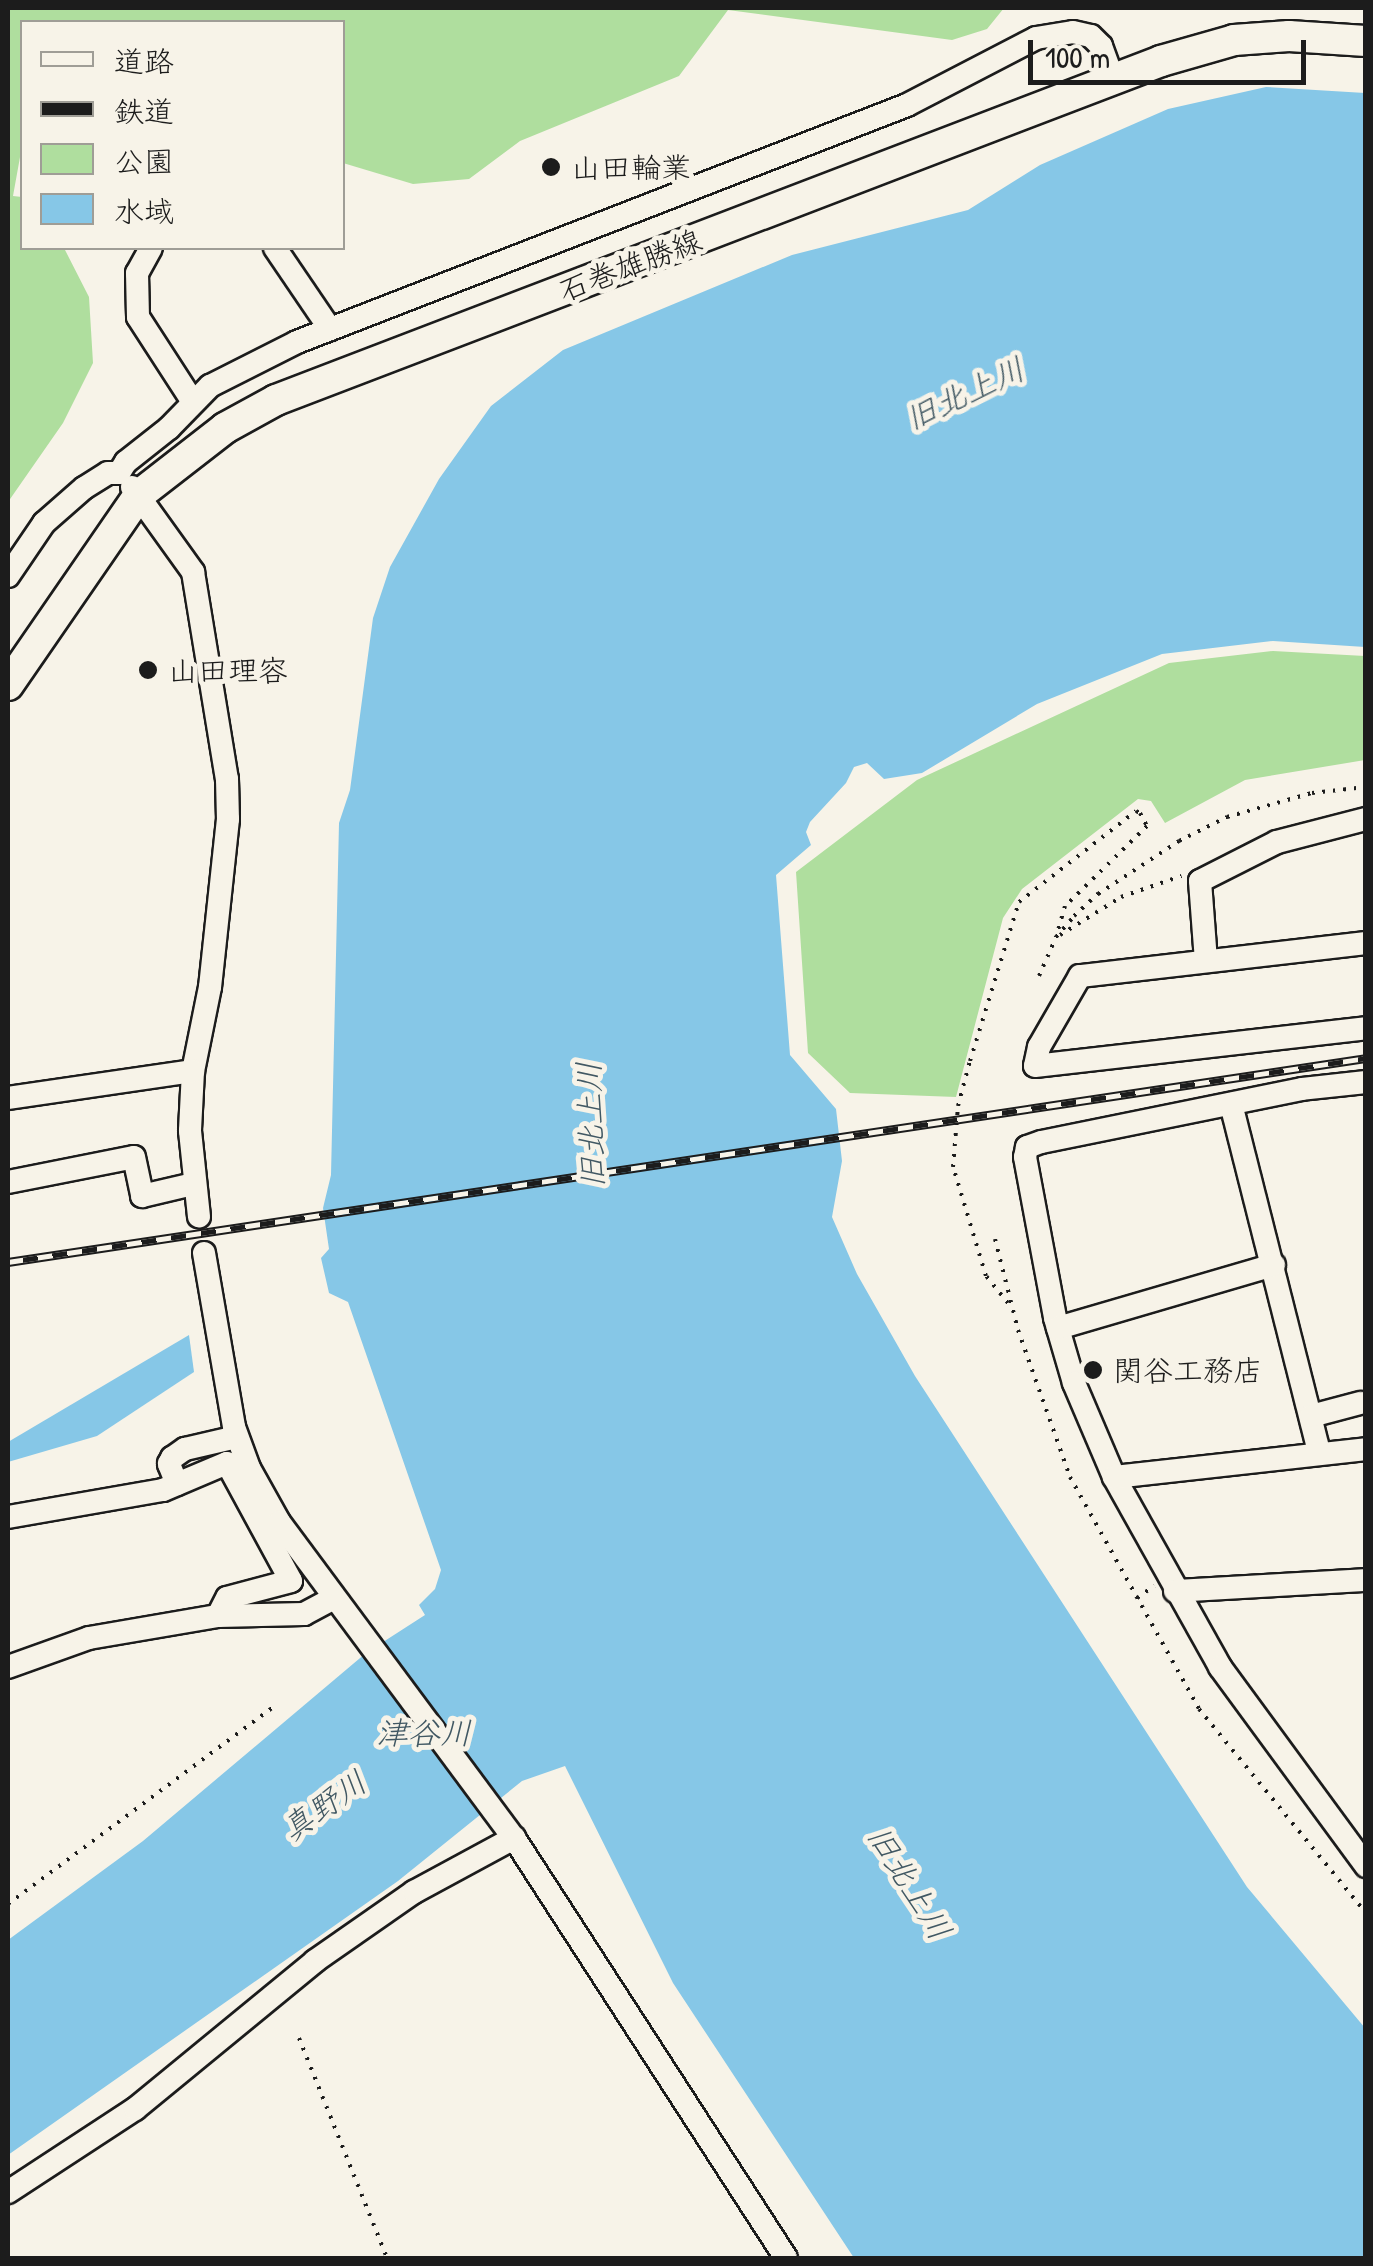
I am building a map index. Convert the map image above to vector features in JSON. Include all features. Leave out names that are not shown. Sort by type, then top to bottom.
[{"type":"main road","name":"石巻雄勝線","points":[[8,685],[129,484],[289,394],[1114,79],[1234,40],[1290,36],[1366,41]]},
{"type":"street","points":[[199,1216],[194,1184],[194,1071],[210,987],[228,819],[227,779],[193,572],[129,484],[126,462],[216,382],[330,329],[907,106],[1036,38],[1072,32],[1091,36],[1101,46],[1114,79]]},
{"type":"street","points":[[150,250],[137,273],[138,317],[193,402]]},
{"type":"street","points":[[277,250],[330,329]]},
{"type":"street","points":[[8,576],[44,524],[84,488],[108,474],[129,484]]},
{"type":"street","points":[[1206,962],[1200,880],[1276,842],[1366,819]]},
{"type":"street","points":[[1366,943],[1080,976],[1040,1047],[1035,1066],[1366,1028]]},
{"type":"street","points":[[8,1098],[194,1071]]},
{"type":"street","points":[[1366,1082],[1232,1104],[1027,1147],[1024,1157],[1058,1328],[1074,1383],[1114,1477],[1174,1592],[1220,1667],[1366,1866]]},
{"type":"street","points":[[1232,1104],[1320,1454]]},
{"type":"street","points":[[8,1182],[134,1157],[142,1196],[194,1184]]},
{"type":"street","points":[[204,1253],[238,1437],[248,1468],[279,1522],[514,1838],[786,2258]]},
{"type":"street","points":[[1058,1328],[1274,1265]]},
{"type":"street","points":[[1311,1416],[1360,1403]]},
{"type":"street","points":[[177,1484],[169,1464],[172,1458],[185,1449],[238,1437]]},
{"type":"street","points":[[1114,1477],[1366,1449]]},
{"type":"street","points":[[8,1517],[177,1484],[228,1463],[290,1581],[228,1598],[218,1616]]},
{"type":"street","points":[[1174,1592],[1366,1580]]},
{"type":"street","points":[[8,1666],[89,1638],[218,1616],[304,1614],[334,1598]]},
{"type":"street","points":[[8,2192],[135,2109],[314,1961],[414,1892],[514,1838]]},
{"type":"path","points":[[1056,938],[1098,894],[1179,841],[1227,817],[1312,794],[1366,787]]},
{"type":"path","points":[[1011,1307],[986,1276],[953,1167],[958,1106],[1019,902],[1136,811],[1140,813],[1146,826],[1065,906],[1039,976]]},
{"type":"path","points":[[1056,938],[1121,897],[1196,871],[1200,880]]},
{"type":"path","points":[[995,1239],[1011,1307],[1070,1477],[1199,1709],[1366,1913]]},
{"type":"path","points":[[8,1904],[272,1708]]},
{"type":"path","points":[[298,2038],[387,2258]]},
{"type":"green space","points":[[8,8],[1004,8],[987,29],[952,40],[728,10],[679,76],[520,141],[469,179],[413,184],[345,164],[345,20],[20,20],[20,157],[13,196],[20,197],[20,250],[65,250],[89,297],[93,363],[63,423],[8,502]]},
{"type":"green space","points":[[1273,651],[1365,656],[1365,760],[1245,780],[1165,823],[1151,801],[1138,799],[1022,889],[1003,918],[956,1097],[850,1093],[808,1053],[796,872],[917,780],[1169,663]]},
{"type":"water","points":[[1266,87],[1365,93],[1365,647],[1273,641],[1162,654],[1037,704],[922,773],[884,779],[867,763],[854,767],[846,783],[810,822],[806,832],[811,845],[776,875],[790,1055],[836,1109],[842,1161],[832,1217],[857,1274],[915,1376],[1247,1887],[1365,2028],[1365,2258],[854,2258],[673,1983],[565,1766],[522,1781],[398,1881],[8,2155],[8,1940],[143,1841],[366,1653],[425,1615],[419,1605],[435,1589],[441,1570],[348,1302],[329,1293],[321,1258],[329,1249],[323,1208],[331,1175],[339,823],[350,790],[373,618],[390,567],[439,479],[491,406],[563,350],[792,255],[968,210],[1040,165],[1168,109]]},
{"type":"water","points":[[189,1335],[194,1372],[97,1436],[8,1462],[8,1442]]},
{"type":"railway","points":[[8,1262],[1366,1058]]},
{"type":"place","name":"山田輪業","points":[[551,167]]},
{"type":"place","name":"山田理容","points":[[148,670]]},
{"type":"place","name":"関谷工務店","points":[[1093,1370]]},
{"type":"water label","name":"旧北上川","points":[[965,394]]},
{"type":"water label","name":"旧北上川","points":[[591,1125]]},
{"type":"water label","name":"津谷川","points":[[424,1733]]},
{"type":"water label","name":"真野川","points":[[324,1806]]},
{"type":"water label","name":"旧北上川","points":[[909,1883]]}]
